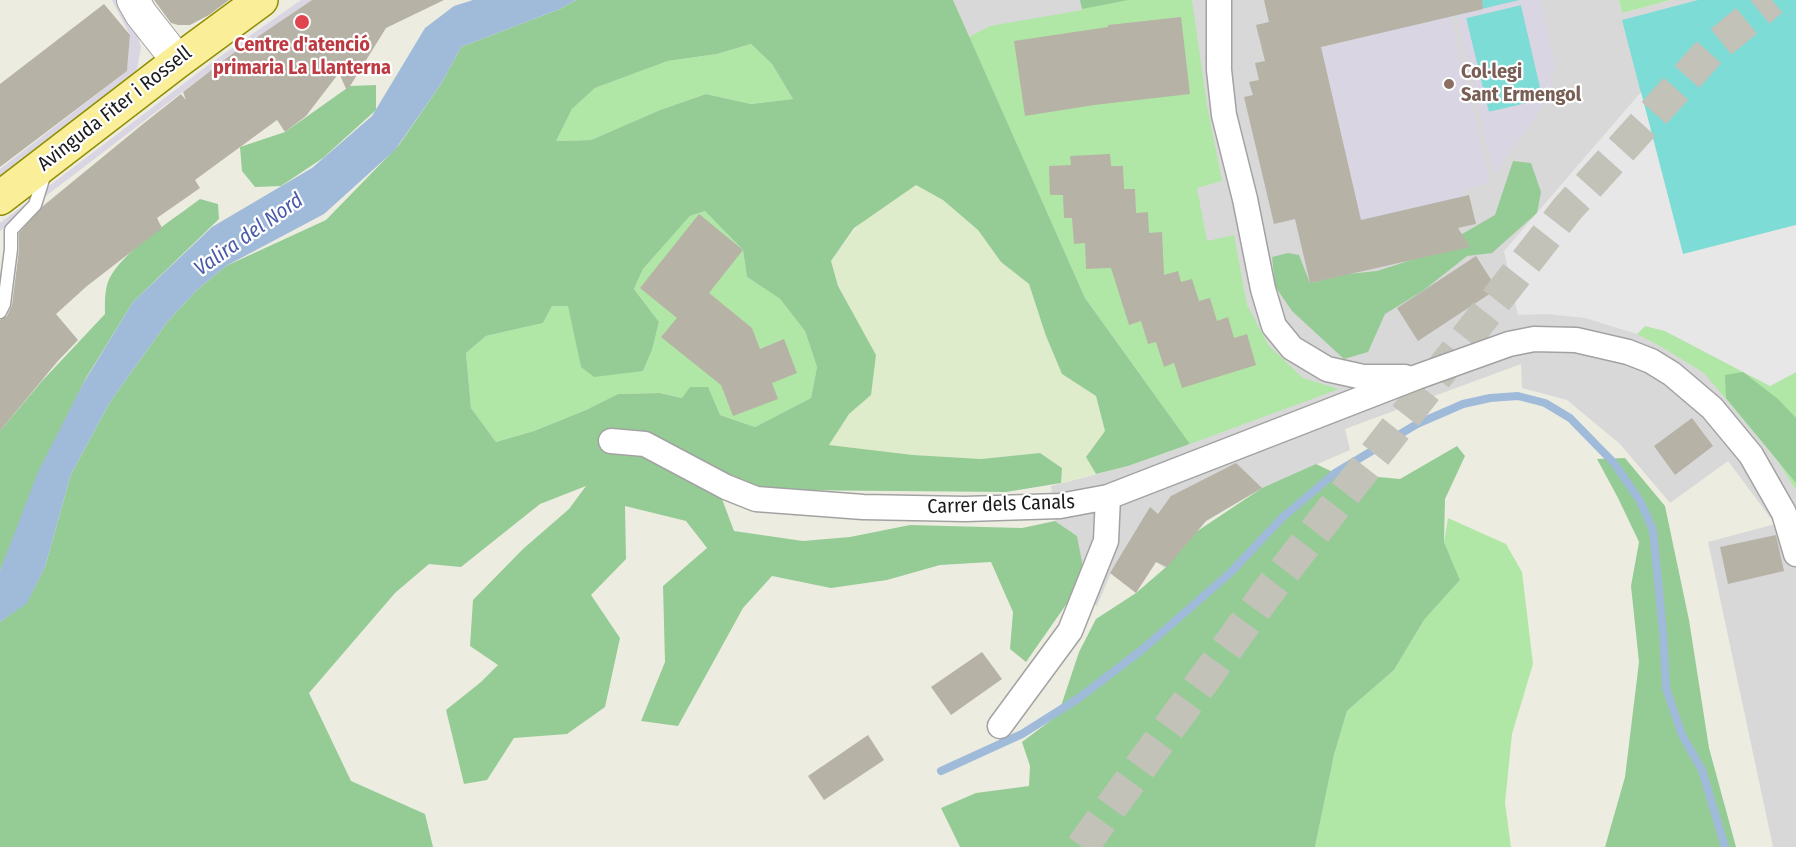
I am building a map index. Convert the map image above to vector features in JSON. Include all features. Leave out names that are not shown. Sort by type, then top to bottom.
[{"type":"main road","name":"Avinguda Fiter i Rossell","points":[[0,198],[261,0]]},
{"type":"street","points":[[133,0],[141,14],[178,61]]},
{"type":"street","name":"Carrer dels Canals","points":[[1219,0],[1217,27],[1224,115],[1245,199],[1263,290],[1274,326],[1292,348],[1327,369],[1363,377],[1417,377]]},
{"type":"street","name":"Carrer dels Canals","points":[[611,441],[645,444],[726,488],[756,499],[863,507],[965,509],[1060,506],[1108,497],[1417,377],[1509,344],[1534,339],[1576,339],[1628,352],[1651,362],[1672,374],[1712,408],[1751,455],[1784,513],[1796,554]]},
{"type":"street","points":[[1000,726],[1070,631],[1106,541],[1108,497]]},
{"type":"lane","points":[[0,312],[4,304],[7,282],[11,230],[35,204],[49,160]]},
{"type":"shaded area","points":[[112,0],[121,0],[135,27],[141,47],[137,69],[129,79],[0,177],[0,169],[127,71],[130,35]]},
{"type":"shaded area","points":[[301,0],[312,0],[232,54],[0,231],[0,223],[211,63]]},
{"type":"shaded area","points":[[953,0],[1080,0],[1082,9],[1128,0],[1619,0],[1622,13],[1671,0],[1796,0],[1796,847],[1773,847],[1708,542],[1775,524],[1728,461],[1670,503],[1620,444],[1567,400],[1522,388],[1521,364],[1345,429],[1350,450],[1262,488],[1206,521],[1165,568],[1156,562],[1136,593],[1111,573],[1097,606],[1077,589],[1077,536],[1055,521],[1051,486],[1128,466],[1190,444],[1085,298]]},
{"type":"shaded area","points":[[1453,0],[1466,13],[1520,0],[1540,0],[1555,66],[1548,99],[1494,175]],"holes":[[[1521,5],[1543,99],[1489,112],[1466,18]]]},
{"type":"shaded area","points":[[1462,0],[1520,0],[1465,13]]},
{"type":"shaded area","points":[[1698,0],[1796,0],[1796,225],[1683,255],[1622,20]]},
{"type":"shaded area","points":[[1521,5],[1543,100],[1488,112],[1466,18]]},
{"type":"shaded area","points":[[1451,16],[1490,183],[1464,189],[1471,222],[1361,221],[1321,47]]},
{"type":"shaded area","points":[[1641,92],[1683,254],[1796,225],[1796,372],[1770,386],[1665,331],[1645,326],[1637,334],[1585,318],[1547,314],[1518,315],[1504,251]]},
{"type":"green space","points":[[576,0],[953,0],[1085,298],[1190,444],[1128,466],[1096,474],[1086,457],[1105,431],[1096,396],[1062,374],[1046,336],[1029,284],[1001,262],[978,230],[943,200],[916,185],[854,228],[831,261],[838,286],[876,355],[871,395],[849,414],[829,445],[913,455],[981,459],[1040,453],[1062,468],[1061,483],[1006,492],[780,490],[744,483],[716,483],[734,531],[803,541],[850,537],[910,525],[1022,528],[1055,521],[1077,536],[1083,567],[1077,589],[1026,662],[1010,649],[1013,612],[991,562],[940,565],[887,580],[831,588],[772,576],[743,608],[678,726],[641,721],[665,662],[663,586],[707,548],[686,521],[625,506],[626,559],[591,595],[620,638],[605,707],[567,734],[514,738],[487,780],[464,784],[446,710],[498,665],[470,646],[473,600],[523,549],[569,509],[586,486],[540,504],[461,567],[429,564],[395,593],[309,693],[351,781],[425,814],[433,847],[0,847],[0,622],[27,602],[45,567],[71,474],[110,402],[168,321],[196,291],[226,266],[326,220],[399,145],[441,84],[461,47],[560,9]],"holes":[[[751,44],[772,64],[793,99],[751,104],[706,94],[660,110],[591,140],[556,141],[572,109],[595,88],[668,61],[717,54]],[[705,211],[743,250],[747,277],[780,299],[805,331],[817,367],[811,398],[755,427],[720,415],[708,387],[690,387],[682,398],[660,393],[618,394],[534,431],[496,442],[471,408],[466,353],[486,336],[543,323],[552,306],[568,306],[581,367],[594,377],[643,371],[652,350],[659,322],[634,289],[643,269],[690,216]]]},
{"type":"green space","points":[[1080,0],[1192,0],[1207,105],[1222,181],[1197,188],[1207,241],[1234,235],[1247,305],[1269,346],[1303,378],[1339,389],[1190,444],[1085,298],[969,37],[990,26],[1082,10]]},
{"type":"green space","points":[[1080,0],[1128,0],[1082,9]]},
{"type":"green space","points":[[1619,0],[1671,0],[1622,13]]},
{"type":"green space","points":[[751,44],[772,64],[793,99],[751,104],[706,94],[660,110],[591,140],[556,141],[572,109],[595,88],[668,61],[717,54]]},
{"type":"green space","points":[[376,85],[376,110],[323,158],[281,186],[255,187],[242,171],[240,147],[285,132],[350,86]]},
{"type":"green space","points":[[1513,161],[1531,163],[1541,192],[1537,213],[1492,253],[1467,256],[1424,290],[1385,314],[1368,352],[1344,359],[1292,311],[1275,286],[1272,257],[1288,253],[1299,255],[1310,283],[1348,274],[1377,271],[1424,256],[1495,215]]},
{"type":"green space","points":[[916,184],[943,200],[978,230],[1001,262],[1029,284],[1062,374],[1096,396],[1105,431],[1086,457],[1096,474],[1061,483],[1062,467],[1040,453],[981,459],[913,455],[829,445],[876,355],[838,286],[831,261],[858,225]]},
{"type":"green space","points":[[200,199],[218,204],[219,219],[133,302],[86,378],[58,435],[0,571],[0,431],[42,381],[105,314],[108,283],[120,264],[141,243]]},
{"type":"green space","points":[[705,211],[743,250],[747,277],[780,299],[805,331],[817,367],[811,398],[755,427],[682,398],[660,393],[618,394],[534,431],[496,442],[471,408],[466,353],[486,336],[543,323],[552,306],[569,306],[581,367],[643,371],[652,350],[659,322],[634,289],[643,269],[690,216]]},
{"type":"green space","points":[[1645,326],[1665,331],[1770,386],[1796,372],[1796,490],[1778,461],[1704,373],[1637,334]]},
{"type":"green space","points":[[1743,372],[1778,399],[1796,418],[1796,483],[1726,398],[1725,375]]},
{"type":"green space","points":[[1457,446],[1465,456],[1445,499],[1444,542],[1460,580],[1424,620],[1394,670],[1347,711],[1334,755],[1315,847],[960,847],[941,808],[976,793],[1029,786],[1030,766],[1022,742],[1058,715],[1079,652],[1096,619],[1136,593],[1165,568],[1196,532],[1262,488],[1316,464],[1335,473],[1400,479]]},
{"type":"green space","points":[[1625,458],[1665,506],[1689,620],[1709,748],[1736,847],[1605,847],[1625,777],[1639,662],[1631,586],[1639,542],[1597,459]]},
{"type":"green space","points":[[1448,518],[1506,544],[1522,572],[1533,664],[1512,734],[1505,803],[1511,847],[1315,847],[1334,755],[1347,711],[1394,670],[1424,620],[1460,580],[1444,542]]},
{"type":"water","name":"Valira del Nord","points":[[473,0],[576,0],[560,9],[461,47],[441,84],[395,150],[324,214],[226,266],[196,291],[168,321],[110,402],[71,474],[45,567],[27,603],[0,622],[0,571],[38,472],[84,382],[133,302],[212,227],[312,168],[372,116],[425,28],[454,6]]},
{"type":"building","points":[[154,0],[229,0],[209,15],[190,25],[178,25],[171,23]]},
{"type":"building","points":[[312,0],[444,0],[386,28],[347,91],[339,73],[306,116],[285,132],[277,120],[195,180],[200,188],[157,218],[162,228],[87,286],[56,314],[78,340],[0,431],[0,320],[7,316],[12,305],[19,233],[43,206],[143,124],[181,94],[186,100],[183,92],[232,54]]},
{"type":"building","points":[[1264,0],[1482,0],[1483,9],[1321,47],[1361,220],[1469,195],[1476,224],[1458,228],[1470,247],[1310,283],[1295,219],[1274,224],[1244,97],[1253,95],[1249,82],[1259,80],[1255,63],[1265,61],[1256,25],[1269,22]]},
{"type":"building","points":[[104,4],[130,35],[127,71],[0,167],[0,84]]},
{"type":"building","points":[[1181,17],[1190,94],[1025,116],[1014,41],[1108,27],[1108,25]]},
{"type":"building","points":[[1110,154],[1111,166],[1123,166],[1124,189],[1135,189],[1136,213],[1148,212],[1149,233],[1162,232],[1164,275],[1178,271],[1181,282],[1192,279],[1199,301],[1210,298],[1217,321],[1228,317],[1234,338],[1247,334],[1256,365],[1182,388],[1174,363],[1164,367],[1156,342],[1148,344],[1141,321],[1129,325],[1111,268],[1086,269],[1085,243],[1074,244],[1072,218],[1064,218],[1063,195],[1050,195],[1049,166],[1071,165],[1070,156]]},
{"type":"building","points":[[699,214],[743,250],[709,293],[752,328],[760,349],[784,339],[797,373],[772,383],[778,399],[733,416],[721,385],[661,337],[677,318],[640,288]]},
{"type":"building","points":[[1476,256],[1497,289],[1418,341],[1397,308]]},
{"type":"building","points":[[1692,418],[1713,446],[1675,475],[1654,446]]},
{"type":"building","points":[[1236,463],[1262,488],[1206,521],[1167,567],[1156,562],[1136,593],[1110,573],[1150,507],[1158,514],[1171,496]]},
{"type":"building","points":[[1776,535],[1784,571],[1728,584],[1720,547]]},
{"type":"building","points":[[982,652],[1002,679],[951,715],[931,687]]},
{"type":"building","points":[[868,735],[884,760],[824,800],[808,776]]},
{"type":"waterway","points":[[941,771],[1022,734],[1079,698],[1143,649],[1230,573],[1283,517],[1335,473],[1417,424],[1463,404],[1490,398],[1518,396],[1545,403],[1570,418],[1614,463],[1640,501],[1653,530],[1666,688],[1682,735],[1702,770],[1725,847]]},
{"type":"tunnel","points":[[1082,847],[1267,593],[1568,208],[1711,50],[1772,0]]},
{"type":"place","name":"Centre d'atenció primaria La Llanterna","points":[[302,22]]},
{"type":"place","name":"Col·legi Sant Ermengol","points":[[1449,84]]}]
